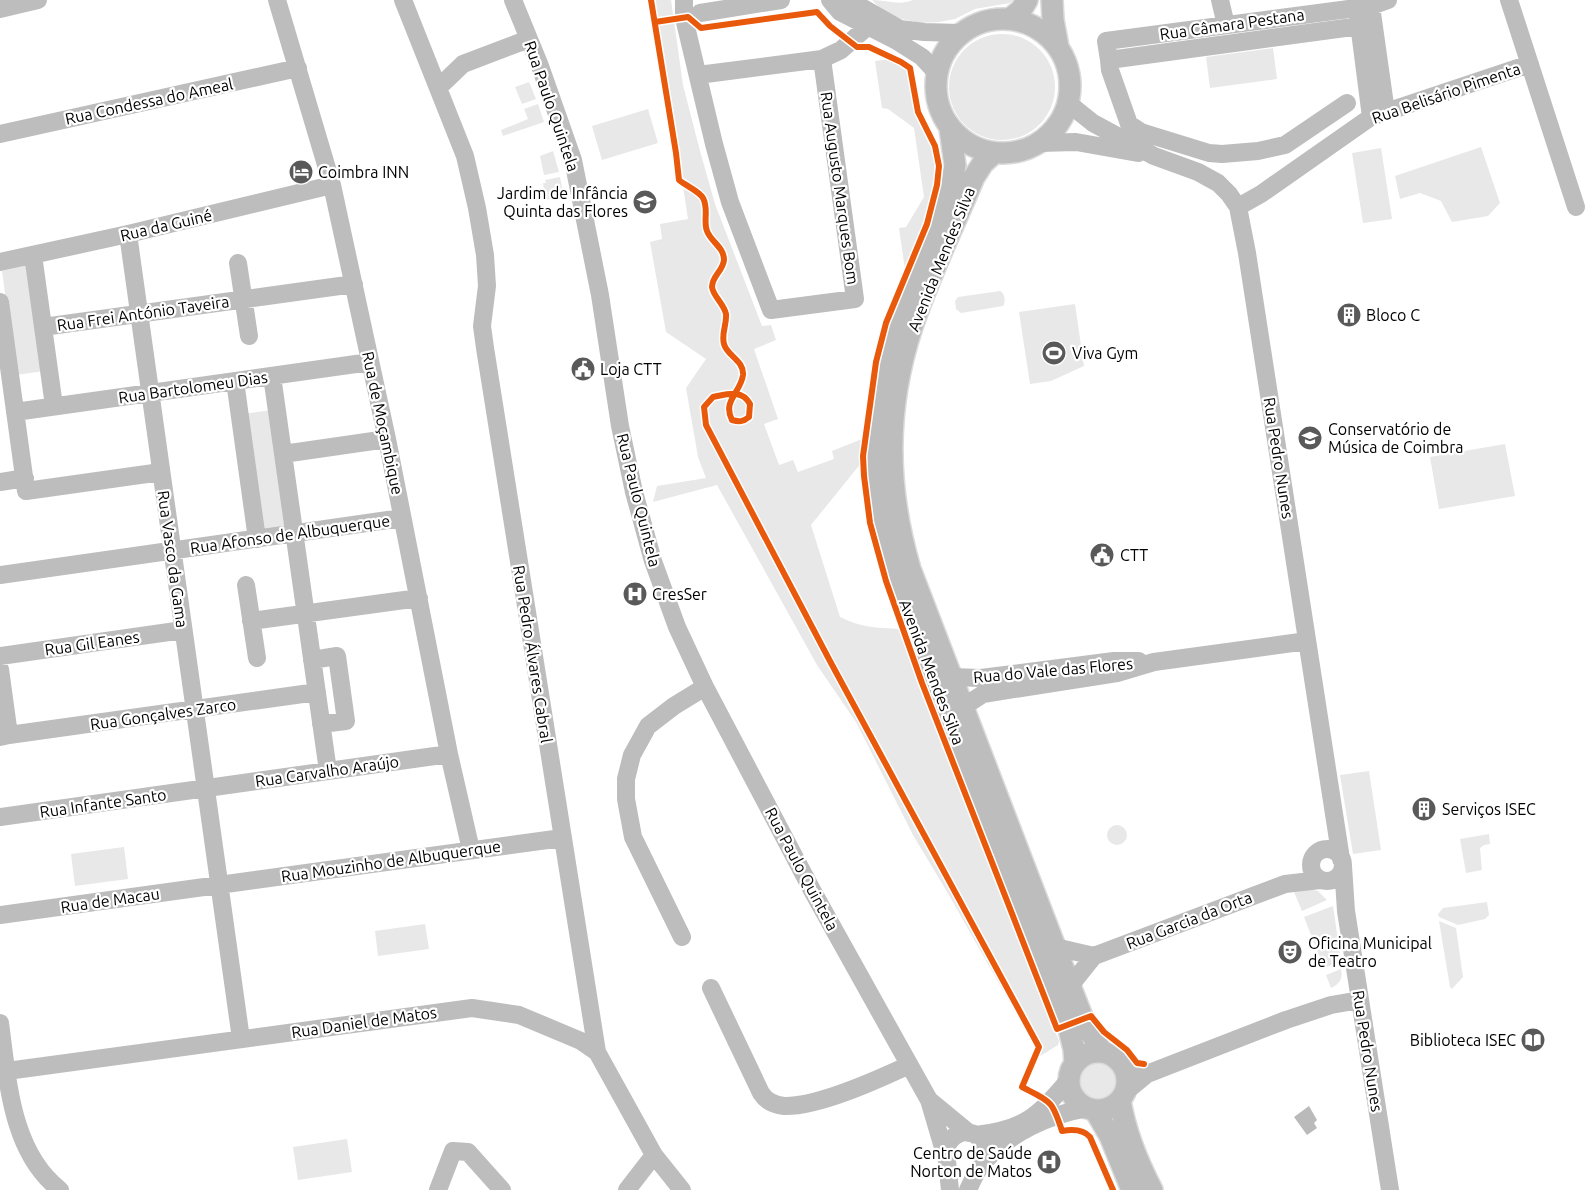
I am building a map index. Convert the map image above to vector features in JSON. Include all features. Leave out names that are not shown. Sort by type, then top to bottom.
[{"type":"main road","points":[[1010,19],[1021,10],[1027,0]]},
{"type":"main road","points":[[1052,0],[1053,20],[1058,47]]},
{"type":"main road","points":[[997,18],[1010,19],[1024,22],[1049,36],[1065,60],[1070,89],[1068,103],[1058,126],[1039,143],[1025,150],[1010,154],[994,154],[977,149],[962,140],[941,116],[936,102],[936,72],[945,50],[960,33],[984,21],[997,18]]},
{"type":"main road","name":"Avenida Mendes Silva","points":[[950,128],[955,165],[951,189],[906,298],[885,364],[876,433],[875,464],[880,517],[888,551],[908,610],[1068,1025],[1074,1049],[1070,1089],[1074,1098],[1080,1104],[1092,1109],[1110,1136],[1132,1190]]},
{"type":"main road","name":"Avenida Mendes Silva","points":[[994,154],[983,163],[974,177],[918,312],[901,367],[892,425],[891,463],[894,501],[900,538],[910,569],[1083,1019],[1102,1052],[1111,1055],[1119,1061],[1124,1069]]},
{"type":"main road","points":[[1072,1072],[1083,1056],[1102,1052]]},
{"type":"main road","points":[[1092,1109],[1105,1109],[1113,1106],[1122,1096],[1126,1085],[1124,1069]]},
{"type":"main road","points":[[1122,1096],[1124,1123],[1152,1190]]},
{"type":"street","points":[[0,9],[38,0]]},
{"type":"street","name":"Rua de Moçambique","points":[[277,0],[332,185],[387,440],[471,850]]},
{"type":"street","name":"Rua Pedro Álvares Cabral","points":[[403,0],[465,156],[486,254],[486,286],[482,326],[485,348],[597,1052]]},
{"type":"street","name":"Rua Paulo Quintela","points":[[513,0],[564,132],[578,180],[600,295],[620,426],[634,492],[653,561],[677,627],[705,687],[814,892],[929,1100],[946,1157],[950,1190]]},
{"type":"street","points":[[686,0],[700,12],[781,0]]},
{"type":"street","name":"Rua Augusto Marques Bom","points":[[686,0],[684,18],[714,144],[730,202],[771,310],[855,298],[822,59]]},
{"type":"street","points":[[830,0],[840,12],[874,23],[911,32],[960,33]]},
{"type":"street","points":[[850,0],[895,40],[922,57],[936,72]]},
{"type":"street","points":[[1220,0],[1226,25]]},
{"type":"street","name":"Rua Câmara Pestana","points":[[1347,103],[1285,145],[1258,151],[1222,154],[1209,153],[1141,132],[1129,124],[1110,70],[1106,42],[1364,7],[1388,0]]},
{"type":"street","points":[[1509,0],[1576,207]]},
{"type":"street","points":[[1364,7],[1360,26],[1378,114]]},
{"type":"street","points":[[1364,7],[1378,114]]},
{"type":"street","points":[[689,34],[700,12]]},
{"type":"street","points":[[698,75],[822,59],[841,50],[874,23]]},
{"type":"street","name":"Rua Câmara Pestana","points":[[1109,60],[1360,26]]},
{"type":"street","points":[[438,88],[463,64],[529,39]]},
{"type":"street","name":"Rua Belisário Pimenta","points":[[1238,207],[1261,194],[1378,114],[1530,64]]},
{"type":"street","name":"Rua Condessa do Ameal","points":[[0,134],[298,68]]},
{"type":"street","name":"Rua Pedro Nunes","points":[[1068,103],[1093,123],[1154,156],[1198,172],[1218,183],[1238,207],[1246,244],[1342,862],[1346,911],[1390,1190]]},
{"type":"street","name":"Rua Pedro Nunes","points":[[1039,143],[1076,142],[1154,156]]},
{"type":"street","name":"Rua da Guiné","points":[[0,262],[128,234],[332,185]]},
{"type":"street","name":"Rua Vasco da Gama","points":[[128,234],[241,1038]]},
{"type":"street","points":[[33,255],[54,406]]},
{"type":"street","points":[[238,263],[249,336]]},
{"type":"street","name":"Rua Frei António Taveira","points":[[43,327],[354,284]]},
{"type":"street","points":[[0,302],[26,485]]},
{"type":"street","name":"Rua Bartolomeu Dias","points":[[15,412],[370,362]]},
{"type":"street","points":[[272,376],[328,771]]},
{"type":"street","points":[[235,381],[257,539]]},
{"type":"street","points":[[283,454],[387,440]]},
{"type":"street","points":[[0,482],[26,485],[161,472]]},
{"type":"street","name":"Rua Afonso de Albuquerque","points":[[0,575],[402,518]]},
{"type":"street","points":[[246,585],[257,658]]},
{"type":"street","points":[[251,621],[419,598]]},
{"type":"street","name":"Rua Gil Eanes","points":[[0,656],[183,630]]},
{"type":"street","name":"Rua do Vale das Flores","points":[[963,707],[983,694],[1117,672],[1154,662],[1307,641]]},
{"type":"street","points":[[312,660],[337,656],[346,721],[321,724]]},
{"type":"street","name":"Rua do Vale das Flores","points":[[952,678],[981,678],[1114,661],[1154,662]]},
{"type":"street","points":[[0,669],[5,736]]},
{"type":"street","points":[[682,937],[633,837],[626,799],[626,779],[632,755],[648,726],[674,706],[705,687]]},
{"type":"street","name":"Rua Gonçalves Zarco","points":[[5,736],[317,692]]},
{"type":"street","name":"Rua Carvalho Araújo","points":[[206,788],[450,754]]},
{"type":"street","name":"Rua Infante Santo","points":[[0,817],[206,788]]},
{"type":"street","name":"Rua Pedro Nunes","points":[[1333,808],[1311,866],[1312,871],[1324,880],[1346,911]]},
{"type":"street","name":"Rua Mouzinho de Albuquerque","points":[[219,884],[562,838]]},
{"type":"street","points":[[1316,854],[1329,850],[1334,851],[1342,862],[1340,874],[1333,880],[1324,880]]},
{"type":"street","name":"Rua Garcia da Orta","points":[[1285,884],[1316,854]]},
{"type":"street","name":"Rua Garcia da Orta","points":[[1094,956],[1285,884],[1324,880]]},
{"type":"street","name":"Rua de Macau","points":[[0,915],[219,884]]},
{"type":"street","points":[[1055,946],[1094,956],[1070,986]]},
{"type":"street","points":[[711,988],[761,1093],[765,1099],[773,1103],[784,1106],[815,1102],[848,1091],[910,1065]]},
{"type":"street","points":[[1122,1096],[1147,1074],[1286,1020],[1331,1005],[1360,1000]]},
{"type":"street","name":"Rua Daniel de Matos","points":[[7,1071],[472,1008],[519,1015],[581,1041],[597,1052],[654,1155],[682,1190]]},
{"type":"street","points":[[0,1024],[16,1122],[30,1156],[46,1180],[60,1190]]},
{"type":"street","points":[[1124,1069],[1147,1074]]},
{"type":"street","points":[[1072,1072],[1050,1103],[1028,1121],[1004,1131],[957,1134],[952,1137],[946,1148],[946,1157],[956,1171],[962,1173],[976,1170],[1007,1142],[1040,1122],[1057,1115],[1092,1109]]},
{"type":"street","name":"Rua Paulo Quintela","points":[[929,1100],[972,1134]]},
{"type":"street","points":[[968,1190],[985,1156],[984,1144],[972,1134]]},
{"type":"street","points":[[438,1190],[453,1151],[468,1152],[502,1190]]},
{"type":"street","points":[[627,1190],[654,1155]]},
{"type":"shaded area","points":[[649,0],[671,0],[683,85],[715,204],[762,326],[771,325],[776,340],[754,349],[778,419],[764,424],[779,465],[793,460],[798,472],[834,459],[832,451],[862,439],[862,462],[811,525],[840,617],[861,625],[899,629],[1059,1041],[1058,1045],[1037,1058],[1025,1086],[1020,1084],[1036,1049],[913,835],[856,722],[817,665],[717,485],[653,502],[657,486],[706,478],[698,457],[686,388],[706,359],[666,332],[650,242],[662,239],[660,224],[688,219],[683,186],[676,176],[675,156]]},
{"type":"shaded area","points":[[872,0],[898,3],[913,0],[1013,0],[1010,3],[975,9],[955,19],[920,23],[888,16]]},
{"type":"shaded area","points":[[1002,34],[1022,38],[1040,49],[1051,67],[1055,87],[1051,107],[1040,125],[1022,136],[1002,140],[982,136],[964,125],[953,107],[949,87],[953,67],[964,49],[982,38]]},
{"type":"shaded area","points":[[1273,48],[1277,79],[1210,88],[1206,57]]},
{"type":"shaded area","points":[[897,58],[915,72],[919,111],[936,145],[940,167],[937,192],[905,270],[899,228],[906,227],[924,197],[914,128],[888,109],[882,108],[875,61]]},
{"type":"shaded area","points":[[529,82],[536,99],[522,104],[515,87]]},
{"type":"shaded area","points":[[538,104],[544,122],[503,136],[501,130],[528,119],[524,109]]},
{"type":"shaded area","points":[[648,109],[658,143],[602,160],[592,126]]},
{"type":"shaded area","points":[[1481,147],[1500,203],[1488,216],[1452,222],[1441,201],[1420,193],[1400,199],[1395,176]]},
{"type":"shaded area","points":[[1381,148],[1392,219],[1363,223],[1352,153]]},
{"type":"shaded area","points":[[553,151],[559,172],[544,175],[540,156]]},
{"type":"shaded area","points":[[560,177],[564,197],[544,200],[543,183],[546,183],[545,180]]},
{"type":"shaded area","points":[[30,264],[44,371],[16,375],[2,271]]},
{"type":"shaded area","points":[[1000,291],[1004,298],[1003,306],[961,313],[956,309],[955,301],[958,297]]},
{"type":"shaded area","name":"Viva Gym","points":[[1075,304],[1084,366],[1051,381],[1030,384],[1019,312]]},
{"type":"shaded area","points":[[272,410],[288,529],[259,533],[243,414]]},
{"type":"shaded area","points":[[1505,444],[1515,496],[1439,509],[1430,457]]},
{"type":"shaded area","points":[[1369,771],[1381,850],[1353,854],[1340,775]]},
{"type":"shaded area","points":[[1117,825],[1124,828],[1127,835],[1124,842],[1117,845],[1110,842],[1107,835],[1110,828]]},
{"type":"shaded area","points":[[1489,834],[1490,844],[1480,848],[1482,870],[1466,873],[1460,839]]},
{"type":"shaded area","points":[[124,847],[128,879],[75,886],[71,854]]},
{"type":"shaded area","points":[[1309,889],[1318,891],[1327,900],[1302,911],[1294,892]]},
{"type":"shaded area","points":[[1487,902],[1489,915],[1485,919],[1458,925],[1439,917],[1438,914],[1443,908]]},
{"type":"shaded area","points":[[1333,906],[1341,961],[1324,968],[1304,917]]},
{"type":"shaded area","points":[[1439,921],[1456,928],[1463,977],[1452,989],[1450,987]]},
{"type":"shaded area","points":[[425,924],[429,949],[378,956],[375,931]]},
{"type":"shaded area","points":[[1341,969],[1342,976],[1340,981],[1331,988],[1326,975]]},
{"type":"shaded area","points":[[1098,1062],[1112,1067],[1117,1081],[1112,1095],[1098,1100],[1084,1095],[1079,1081],[1084,1067]]},
{"type":"shaded area","points":[[1309,1106],[1317,1120],[1314,1123],[1317,1128],[1307,1135],[1294,1117]]},
{"type":"shaded area","points":[[347,1139],[352,1172],[298,1180],[293,1147]]},
{"type":"cycle path","points":[[651,0],[679,180],[699,193],[703,198],[706,206],[707,231],[720,248],[724,260],[712,283],[712,287],[726,314],[723,336],[724,344],[743,370],[742,381],[739,387],[736,392],[733,397],[729,407],[732,420],[741,421],[749,417],[750,404],[747,399],[739,394],[734,394],[729,394],[713,397],[704,407],[706,425],[831,663],[1039,1047],[1022,1087],[1045,1099],[1053,1107],[1062,1131],[1078,1130],[1090,1137],[1113,1190]]},
{"type":"cycle path","points":[[655,22],[688,17],[701,28],[817,12],[830,26],[857,47],[869,47],[910,68],[918,112],[935,146],[939,166],[937,185],[927,224],[886,323],[876,362],[863,456],[870,523],[886,581],[922,683],[1057,1029],[1091,1016],[1104,1032],[1127,1050],[1137,1063],[1144,1064]]},
{"type":"place","name":"Coimbra INN","points":[[301,172]]},
{"type":"place","name":"Jardim de Infância Quinta das Flores","points":[[645,202]]},
{"type":"place","name":"Bloco C","points":[[1349,315]]},
{"type":"place","name":"Viva Gym","points":[[1054,353]]},
{"type":"place","name":"Loja CTT","points":[[583,369]]},
{"type":"place","name":"Conservatório de Música de Coimbra","points":[[1310,438]]},
{"type":"place","name":"CTT","points":[[1102,555]]},
{"type":"place","name":"CresSer","points":[[635,594]]},
{"type":"place","name":"Serviços ISEC","points":[[1424,809]]},
{"type":"place","name":"Oficina Municipal de Teatro","points":[[1290,952]]},
{"type":"place","name":"Biblioteca ISEC","points":[[1533,1040]]},
{"type":"place","name":"Centro de Saúde Norton de Matos","points":[[1049,1162]]}]
